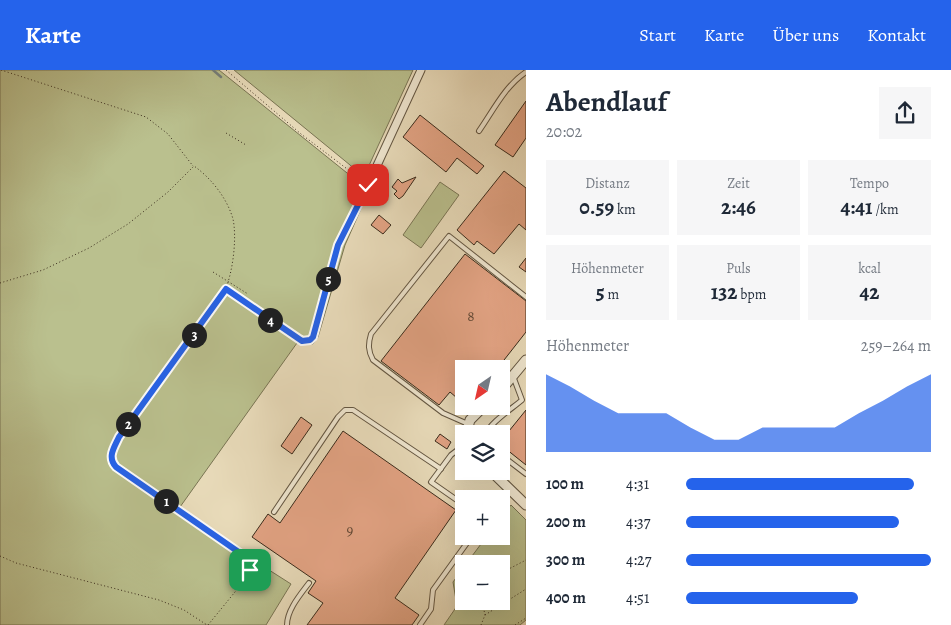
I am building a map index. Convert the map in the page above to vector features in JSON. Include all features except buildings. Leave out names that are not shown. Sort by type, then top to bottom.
[{"type":"street","points":[[368,185],[421,70]]},
{"type":"street","points":[[510,380],[526,360]]},
{"type":"street","points":[[468,424],[475,415]]},
{"type":"street","points":[[500,480],[526,505]]},
{"type":"lane","points":[[479,131],[517,78],[526,72]]},
{"type":"lane","points":[[468,424],[443,413],[373,360],[368,342],[371,334],[449,236],[526,297]]},
{"type":"lane","points":[[492,425],[524,400],[513,376]]},
{"type":"lane","points":[[274,512],[338,417],[345,410],[353,410],[441,469]]},
{"type":"lane","points":[[455,452],[431,482],[455,498]]},
{"type":"lane","points":[[510,462],[526,474]]},
{"type":"lane","points":[[420,625],[431,609],[433,590],[466,545]]},
{"type":"lane","points":[[287,625],[287,618],[291,609],[309,583]]},
{"type":"path","points":[[0,556],[16,563],[160,600],[184,610],[208,625],[248,576],[250,570],[240,553],[116,467],[110,456],[119,437],[226,289],[233,253],[233,218],[214,184],[194,166],[168,134],[146,117],[1,70]]},
{"type":"path","points":[[226,70],[301,134],[368,185],[338,245],[313,337],[310,340],[302,341],[226,289]]},
{"type":"path","points":[[226,134],[246,145]]},
{"type":"path","points":[[0,283],[43,270],[89,248],[135,218],[168,192],[194,166]]},
{"type":"path","points":[[213,272],[248,294]]},
{"type":"path","points":[[510,568],[526,560]]},
{"type":"path","points":[[485,615],[526,589]]},
{"type":"path","points":[[481,625],[485,615],[484,610]]},
{"type":"path","points":[[515,625],[526,618]]},
{"type":"green space","points":[[0,70],[219,70],[357,181],[368,193],[345,245],[318,337],[313,344],[297,343],[180,507],[255,561],[291,584],[266,625],[0,625]]},
{"type":"green space","points":[[234,70],[413,70],[366,172],[361,174]]},
{"type":"green space","points":[[440,182],[459,195],[421,248],[403,235]]},
{"type":"green space","points":[[511,505],[526,520],[526,620],[520,625],[444,625],[455,609],[510,610],[510,555],[473,555],[480,545],[510,545]]},
{"type":"waterway","points":[[213,70],[221,77]]},
{"type":"route","points":[[250,570],[245,557],[116,467],[110,456],[119,437],[226,289],[302,341],[305,342],[313,337],[321,301],[338,245],[368,185]]}]
